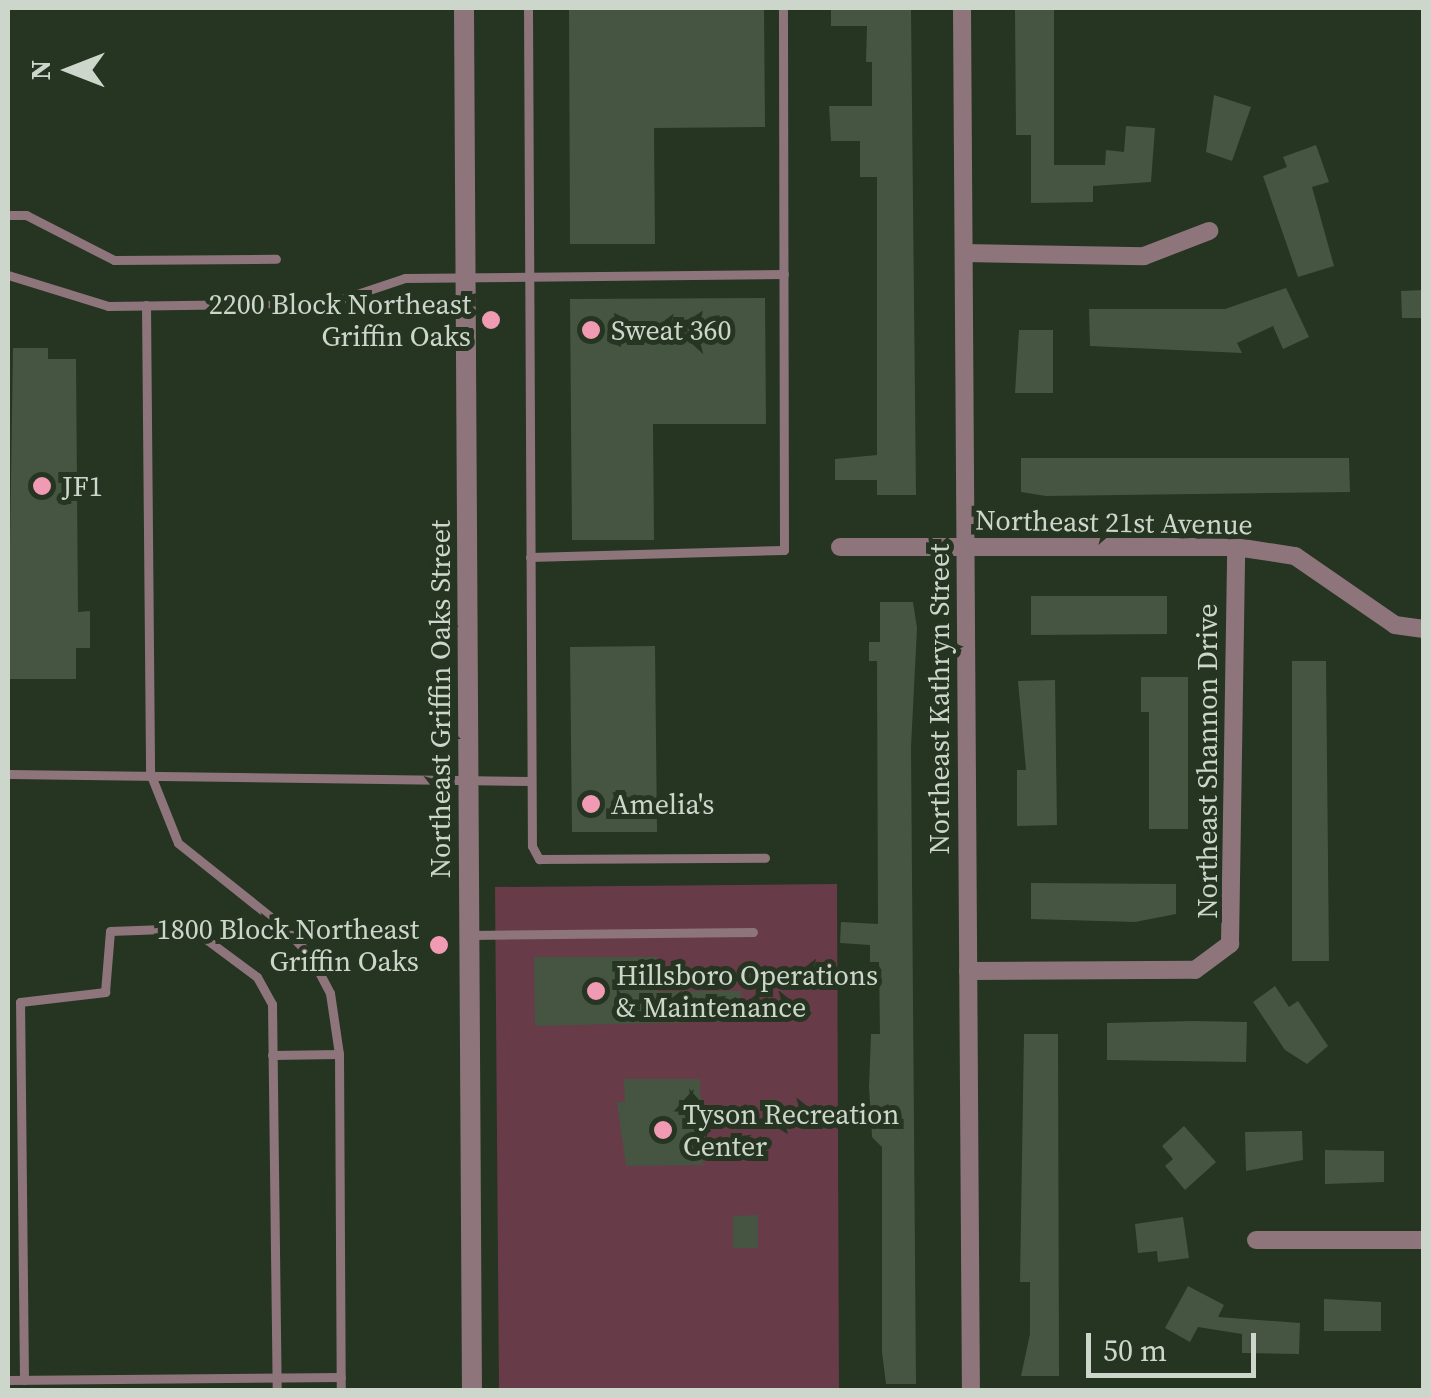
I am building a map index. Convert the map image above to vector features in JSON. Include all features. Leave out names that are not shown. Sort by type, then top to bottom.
[{"type":"street","name":"Northeast Griffin Oaks Street","points":[[464,8],[472,1390]]},
{"type":"street","name":"Northeast Kathryn Street","points":[[962,8],[971,1390]]},
{"type":"street","points":[[964,253],[1144,256],[1208,232]]},
{"type":"street","name":"Northeast 21st Avenue","points":[[840,547],[1236,547],[1295,556],[1396,625],[1424,629]]},
{"type":"street","name":"Northeast Shannon Drive","points":[[968,972],[1195,970],[1230,944],[1236,547]]},
{"type":"street","points":[[1256,1240],[1424,1240]]},
{"type":"lane","points":[[528,8],[532,846],[540,859],[765,858]]},
{"type":"lane","points":[[530,557],[784,550],[783,8]]},
{"type":"lane","points":[[8,215],[26,215],[114,260],[276,259]]},
{"type":"lane","points":[[8,275],[92,305],[146,305],[330,304],[390,280],[529,274],[784,274]]},
{"type":"lane","points":[[146,305],[150,773],[178,843],[310,955],[330,992],[338,1054],[341,1390]]},
{"type":"lane","points":[[8,774],[532,781]]},
{"type":"lane","points":[[24,1380],[20,1002],[82,999],[106,992],[110,931],[191,928],[257,976],[272,1004],[276,1390]]},
{"type":"lane","points":[[469,935],[753,932]]},
{"type":"lane","points":[[272,1055],[338,1054]]},
{"type":"lane","points":[[8,1380],[341,1377]]},
{"type":"shaded area","points":[[837,884],[839,1390],[499,1390],[495,887]]},
{"type":"building","points":[[569,8],[764,8],[765,127],[654,128],[655,244],[570,244]]},
{"type":"building","points":[[831,8],[911,8],[916,495],[877,495],[877,480],[835,480],[835,459],[877,455],[877,177],[860,177],[860,141],[831,141],[829,106],[872,106],[872,62],[866,62],[867,26],[831,26]]},
{"type":"building","points":[[1054,8],[1054,165],[1105,165],[1106,150],[1124,152],[1126,126],[1155,128],[1151,182],[1093,186],[1093,202],[1031,203],[1031,135],[1016,135],[1015,10]]},
{"type":"building","points":[[1214,95],[1251,107],[1232,161],[1206,152]]},
{"type":"building","points":[[1316,145],[1329,182],[1312,187],[1334,266],[1298,277],[1263,176],[1287,167],[1283,157]]},
{"type":"building","points":[[1286,288],[1309,337],[1283,349],[1273,326],[1237,343],[1242,353],[1090,346],[1089,309],[1225,309]]},
{"type":"building","points":[[1424,290],[1424,318],[1402,318],[1401,291]]},
{"type":"building","points":[[765,298],[766,424],[653,424],[654,540],[572,540],[570,299]]},
{"type":"building","points":[[1019,330],[1053,330],[1053,393],[1015,393]]},
{"type":"building","name":"JF1","points":[[13,348],[48,348],[48,359],[76,359],[78,612],[90,611],[90,648],[76,648],[76,679],[8,679]]},
{"type":"building","points":[[1021,458],[1349,458],[1350,492],[1046,496],[1021,492]]},
{"type":"building","points":[[1031,596],[1167,596],[1167,634],[1031,635]]},
{"type":"building","points":[[880,602],[913,602],[917,628],[911,747],[916,1384],[886,1384],[882,1352],[882,1147],[872,1137],[869,1087],[871,1034],[880,1034],[879,962],[870,962],[870,945],[840,943],[841,922],[878,924],[877,661],[869,661],[869,642],[880,642]]},
{"type":"building","points":[[655,646],[657,832],[572,832],[570,647]]},
{"type":"building","points":[[1292,661],[1326,661],[1329,961],[1292,961]]},
{"type":"building","points":[[1141,677],[1188,677],[1188,829],[1149,829],[1149,712],[1141,712]]},
{"type":"building","points":[[1055,680],[1057,825],[1017,826],[1017,770],[1026,770],[1018,681]]},
{"type":"building","points":[[1031,883],[1176,884],[1176,914],[1135,922],[1031,919]]},
{"type":"building","name":"Hillsboro Operations & Maintenance","points":[[534,957],[657,957],[657,991],[741,991],[742,1021],[535,1026]]},
{"type":"building","points":[[1275,986],[1289,1007],[1298,1001],[1328,1046],[1307,1064],[1285,1050],[1253,1002]]},
{"type":"building","points":[[1247,1022],[1246,1062],[1107,1060],[1107,1023]]},
{"type":"building","points":[[1024,1034],[1058,1034],[1059,1376],[1021,1376],[1030,1334],[1030,1282],[1020,1282]]},
{"type":"building","name":"Tyson Recreation Center","points":[[624,1079],[700,1079],[703,1165],[626,1166],[617,1102],[625,1102]]},
{"type":"building","points":[[1184,1126],[1216,1162],[1185,1190],[1165,1166],[1173,1159],[1162,1146]]},
{"type":"building","points":[[1302,1131],[1303,1160],[1246,1171],[1245,1132]]},
{"type":"building","points":[[1325,1150],[1384,1151],[1384,1182],[1325,1184]]},
{"type":"building","points":[[758,1215],[758,1248],[733,1248],[733,1216]]},
{"type":"building","points":[[1183,1217],[1189,1258],[1158,1262],[1157,1251],[1138,1253],[1135,1224]]},
{"type":"building","points":[[1188,1286],[1224,1305],[1218,1317],[1300,1323],[1299,1354],[1242,1353],[1242,1334],[1198,1327],[1190,1342],[1165,1328]]},
{"type":"building","points":[[1324,1299],[1381,1302],[1381,1331],[1324,1331]]},
{"type":"place","name":"2200 Block Northeast Griffin Oaks","points":[[491,320]]},
{"type":"place","name":"Sweat 360","points":[[591,330]]},
{"type":"place","name":"JF1","points":[[42,486]]},
{"type":"place","name":"Amelia's","points":[[591,804]]},
{"type":"place","name":"1800 Block Northeast Griffin Oaks","points":[[439,945]]},
{"type":"place","name":"Hillsboro Operations & Maintenance","points":[[596,991]]},
{"type":"place","name":"Tyson Recreation Center","points":[[663,1130]]}]
